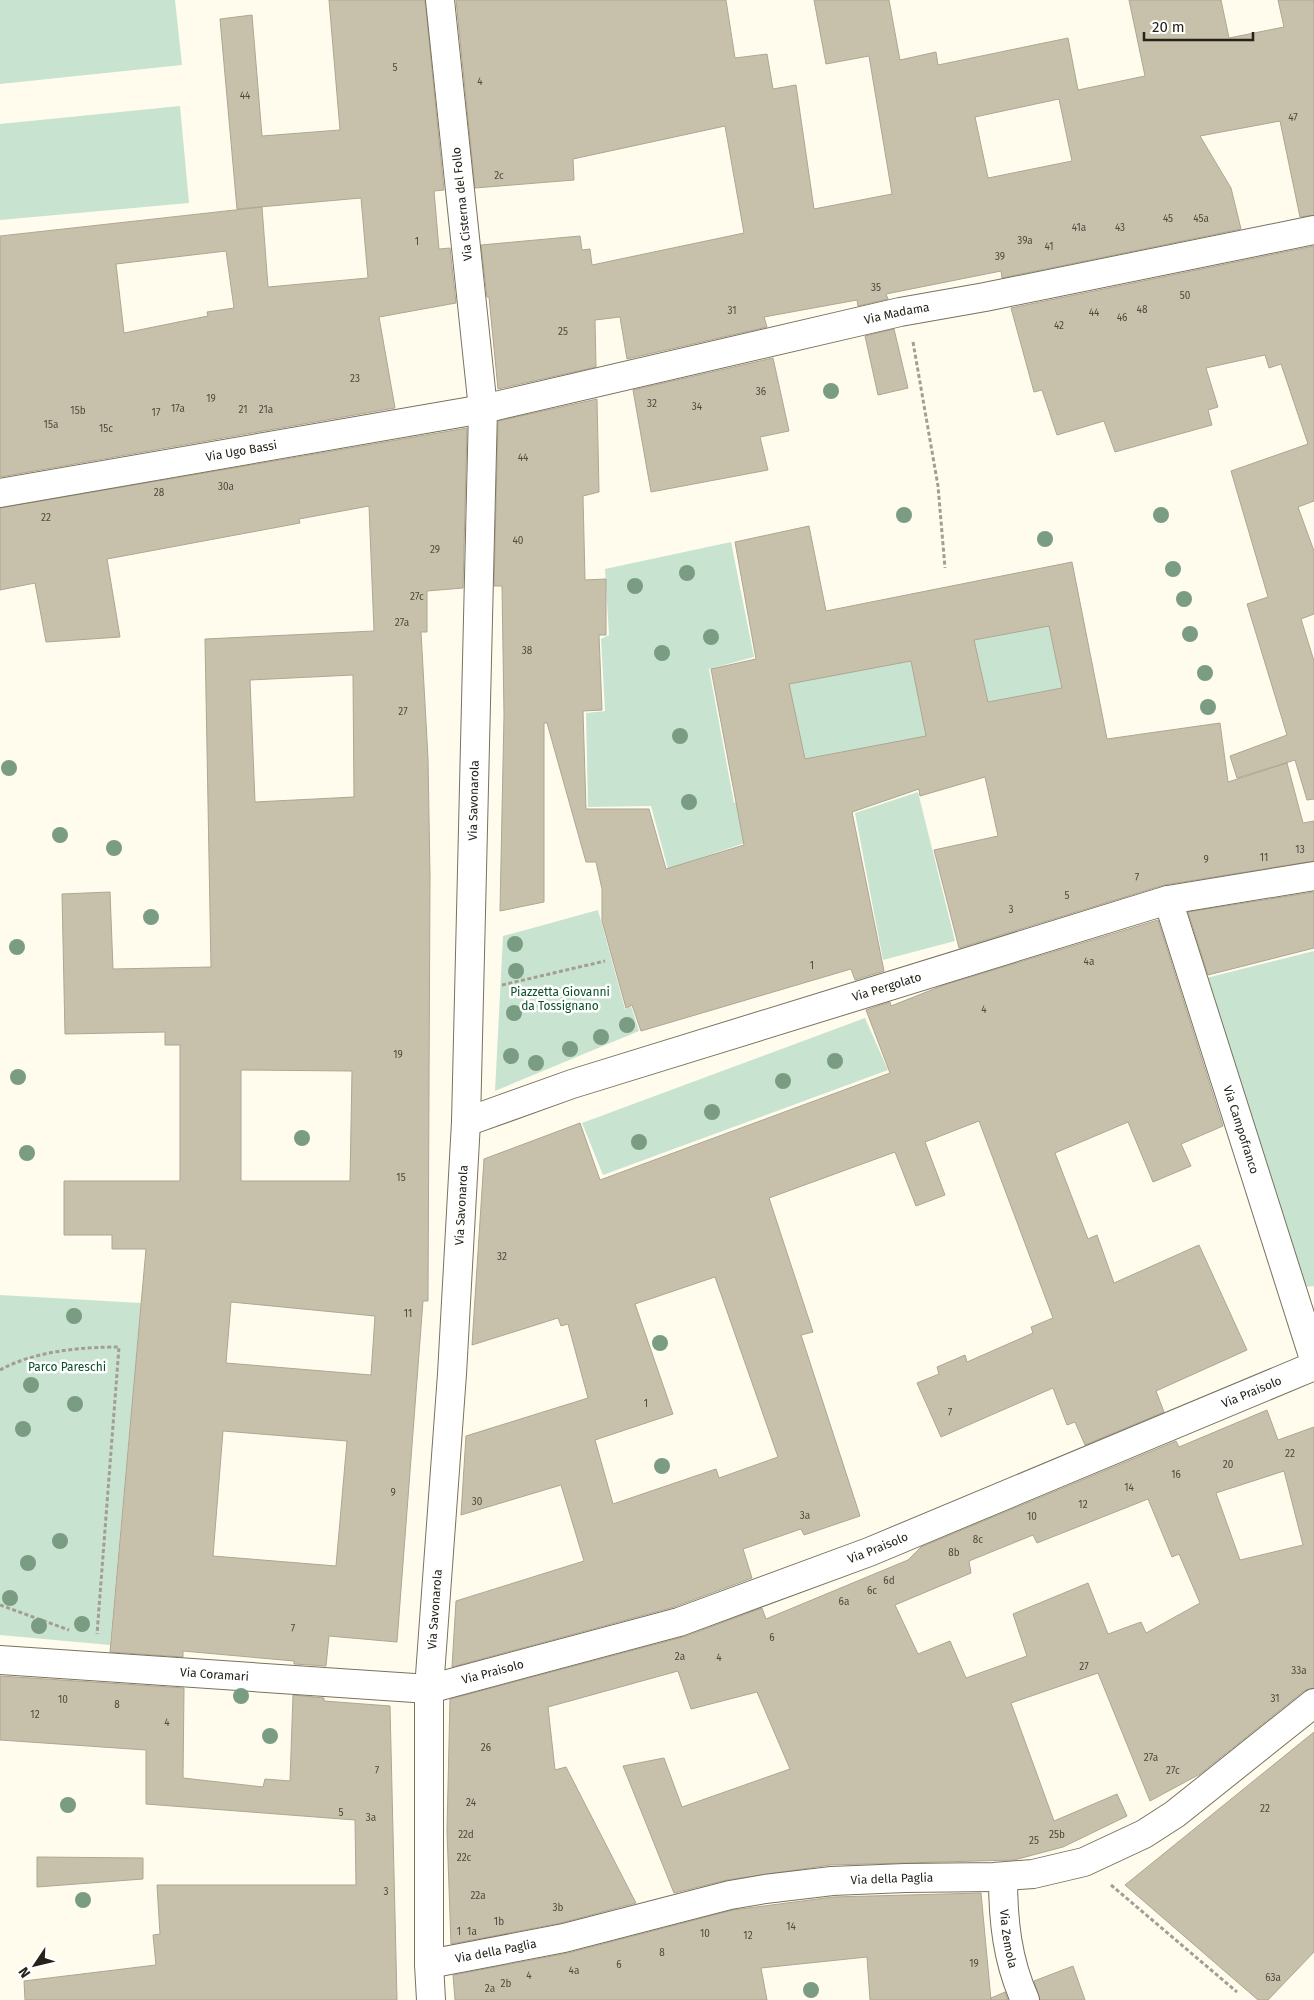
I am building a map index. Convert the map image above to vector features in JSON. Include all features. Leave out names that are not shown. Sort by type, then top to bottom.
[{"type":"street","name":"Via Cisterna del Follo","points":[[440,0],[483,409]]},
{"type":"street","name":"Via Madama","points":[[483,409],[900,312],[985,297],[1314,230]]},
{"type":"street","name":"Via Ugo Bassi","points":[[0,493],[483,409]]},
{"type":"street","name":"Via Savonarola","points":[[431,2000],[429,1964],[429,1689],[452,1374],[466,1122],[483,409]]},
{"type":"street","name":"Via Pergolato","points":[[466,1122],[572,1084],[1168,900],[1314,876]]},
{"type":"street","name":"Via Campofranco","points":[[1168,900],[1314,1359]]},
{"type":"street","name":"Via Praisolo","points":[[429,1689],[697,1616],[869,1552],[1314,1366]]},
{"type":"street","name":"Via Coramari","points":[[0,1660],[429,1689]]},
{"type":"street","name":"Via della Paglia","points":[[429,1964],[564,1938],[730,1895],[765,1889],[832,1881],[1003,1877],[1034,1874],[1084,1862],[1144,1834],[1175,1814],[1314,1703]]},
{"type":"street","name":"Via Zemola","points":[[1003,1877],[1003,1913],[1007,1946],[1016,1980],[1025,2000]]},
{"type":"path","points":[[900,312],[912,334],[938,486],[946,568]]},
{"type":"path","points":[[470,993],[605,961]]},
{"type":"path","points":[[0,1370],[65,1350],[94,1347],[119,1348],[97,1636],[88,1634]]},
{"type":"path","points":[[0,1605],[71,1630]]},
{"type":"path","points":[[1084,1862],[1237,1992]]},
{"type":"green space","points":[[0,0],[175,0],[182,65],[0,84]]},
{"type":"green space","points":[[180,106],[189,203],[0,220],[0,124]]},
{"type":"green space","points":[[731,542],[754,657],[709,669],[734,803],[764,796],[774,833],[668,869],[651,806],[588,807],[586,713],[605,711],[601,639],[609,635],[605,569]]},
{"type":"green space","points":[[1049,626],[1062,688],[988,702],[974,640]]},
{"type":"green space","points":[[911,661],[926,736],[805,759],[789,684]]},
{"type":"green space","points":[[918,792],[955,941],[883,960],[855,813]]},
{"type":"green space","name":"Piazzetta Giovanni da Tossignano","points":[[598,910],[625,1009],[631,1006],[639,1031],[495,1091],[503,936]]},
{"type":"green space","points":[[1314,951],[1314,1286],[1304,1287],[1202,979]]},
{"type":"green space","points":[[865,1018],[888,1070],[603,1175],[582,1123]]},
{"type":"green space","name":"Parco Pareschi","points":[[0,1295],[141,1303],[110,1645],[0,1635]]},
{"type":"building","points":[[329,0],[425,0],[444,190],[434,191],[439,249],[450,248],[456,303],[379,317],[395,408],[0,477],[0,236],[262,207],[268,287],[368,278],[361,198],[237,209],[220,19],[252,15],[262,136],[340,130]],"holes":[[[226,251],[234,308],[207,312],[208,316],[124,333],[116,264]]]},
{"type":"building","points":[[456,0],[726,0],[735,58],[767,54],[773,89],[796,85],[814,209],[892,194],[869,56],[826,64],[814,0],[889,0],[900,60],[936,52],[938,65],[1068,38],[1078,90],[1145,76],[1129,0],[1221,0],[1229,38],[1284,27],[1278,0],[1314,0],[1314,215],[1300,217],[1280,121],[1200,136],[1231,188],[1241,229],[1002,278],[1001,271],[886,294],[888,299],[858,306],[857,300],[764,317],[767,327],[627,359],[620,317],[595,320],[596,367],[498,389],[489,297],[487,297],[481,245],[580,236],[582,250],[590,249],[592,265],[744,233],[725,126],[573,159],[574,180],[475,188]],"holes":[[[1059,99],[1072,161],[988,178],[975,117]]]},
{"type":"building","points":[[1314,246],[1314,501],[1298,507],[1314,551],[1314,614],[1301,619],[1314,661],[1314,799],[1307,800],[1295,760],[1237,778],[1230,756],[1287,735],[1247,604],[1268,597],[1231,471],[1308,444],[1281,364],[1269,368],[1265,355],[1206,368],[1218,407],[1208,410],[1212,425],[1115,452],[1104,421],[1057,435],[1042,390],[1034,392],[1011,308]]},
{"type":"building","points":[[894,329],[908,388],[878,395],[865,336]]},
{"type":"building","points":[[773,358],[789,431],[760,437],[768,470],[651,492],[633,390]]},
{"type":"building","points":[[597,399],[599,492],[583,496],[585,580],[606,579],[606,635],[599,635],[602,710],[583,711],[586,809],[649,809],[666,869],[744,845],[711,669],[756,659],[735,542],[809,526],[826,611],[1072,562],[1107,739],[1220,723],[1228,782],[1287,763],[1303,823],[1314,821],[1314,861],[1164,885],[959,948],[934,850],[998,836],[985,777],[920,796],[919,789],[852,812],[884,971],[855,980],[851,969],[641,1031],[632,1005],[626,1008],[602,921],[602,889],[596,862],[586,862],[547,723],[544,723],[544,902],[500,911],[504,715],[502,586],[494,586],[498,421]],"holes":[[[1049,626],[1062,688],[988,702],[974,640]],[[911,661],[926,736],[805,759],[789,684]]]},
{"type":"building","points":[[467,428],[463,588],[427,591],[427,632],[421,632],[428,758],[430,875],[428,1301],[423,1301],[397,1642],[329,1636],[326,1666],[294,1664],[294,1661],[183,1651],[183,1657],[110,1652],[146,1249],[112,1249],[112,1235],[64,1235],[64,1181],[180,1181],[180,1045],[165,1045],[165,1032],[65,1034],[62,894],[110,892],[113,969],[211,967],[205,639],[374,631],[369,506],[299,519],[300,523],[107,559],[120,637],[46,642],[35,583],[0,590],[0,508]],"holes":[[[353,675],[354,797],[255,802],[250,680]],[[241,1070],[352,1071],[350,1181],[241,1181]],[[231,1302],[375,1316],[371,1375],[226,1363]],[[223,1431],[347,1441],[336,1566],[213,1556]]]},
{"type":"building","points":[[1314,892],[1314,948],[1208,975],[1188,912]]},
{"type":"building","points":[[1158,920],[1223,1126],[1181,1144],[1191,1166],[1153,1182],[1128,1122],[1055,1153],[1088,1239],[1097,1235],[1114,1283],[1199,1245],[1247,1350],[1156,1391],[1164,1412],[1085,1445],[1075,1422],[1067,1425],[1053,1388],[941,1437],[917,1383],[939,1374],[937,1367],[965,1355],[967,1362],[1033,1333],[1031,1327],[1053,1318],[979,1121],[925,1142],[945,1195],[916,1206],[895,1152],[769,1198],[813,1332],[801,1335],[860,1516],[804,1535],[801,1529],[743,1549],[752,1578],[674,1607],[452,1667],[456,1601],[584,1561],[561,1485],[461,1515],[466,1436],[588,1398],[568,1324],[561,1326],[558,1318],[472,1345],[484,1159],[580,1123],[600,1180],[890,1073],[866,1010],[890,1002],[891,1006],[944,985]],"holes":[[[715,1277],[778,1457],[719,1478],[716,1469],[613,1504],[595,1440],[673,1414],[635,1304]]]},
{"type":"building","points":[[1267,1410],[1278,1440],[1314,1427],[1314,1688],[1304,1691],[1200,1774],[1150,1801],[1098,1673],[1011,1703],[1054,1821],[1117,1794],[1127,1816],[1063,1847],[1014,1860],[830,1865],[727,1880],[674,1893],[623,1766],[664,1758],[682,1807],[790,1769],[757,1692],[691,1709],[678,1671],[548,1707],[555,1770],[566,1767],[636,1903],[561,1923],[451,1944],[447,1831],[450,1699],[683,1637],[762,1608],[766,1619],[908,1560],[921,1547],[1176,1441],[1179,1447]],"holes":[[[1284,1471],[1303,1545],[1240,1560],[1216,1493]],[[1148,1499],[1172,1557],[1179,1554],[1200,1603],[1146,1633],[1141,1622],[1108,1634],[1088,1583],[1013,1614],[1027,1656],[966,1678],[950,1641],[918,1654],[895,1605],[971,1573],[969,1561],[1033,1535],[1037,1543]]]},
{"type":"building","points":[[0,1676],[184,1688],[183,1778],[263,1787],[265,1779],[290,1781],[293,1695],[324,1698],[324,1701],[390,1706],[397,2000],[25,2000],[24,1981],[156,1965],[153,1935],[160,1934],[157,1885],[356,1885],[355,1820],[146,1804],[146,1750],[0,1740]]},
{"type":"building","points":[[1314,1732],[1314,1952],[1268,2000],[1258,2000],[1125,1885]]},
{"type":"building","points":[[37,1857],[143,1858],[143,1879],[37,1887]]},
{"type":"building","points":[[981,1893],[991,2000],[870,2000],[867,1957],[761,1968],[767,2000],[455,2000],[453,1975],[568,1953],[733,1910],[833,1897]]},
{"type":"building","points":[[1073,1966],[1085,2000],[1040,2000],[1034,1981]]},
{"type":"building","points":[[1005,1992],[1008,2000],[991,2000],[991,1998]]}]
